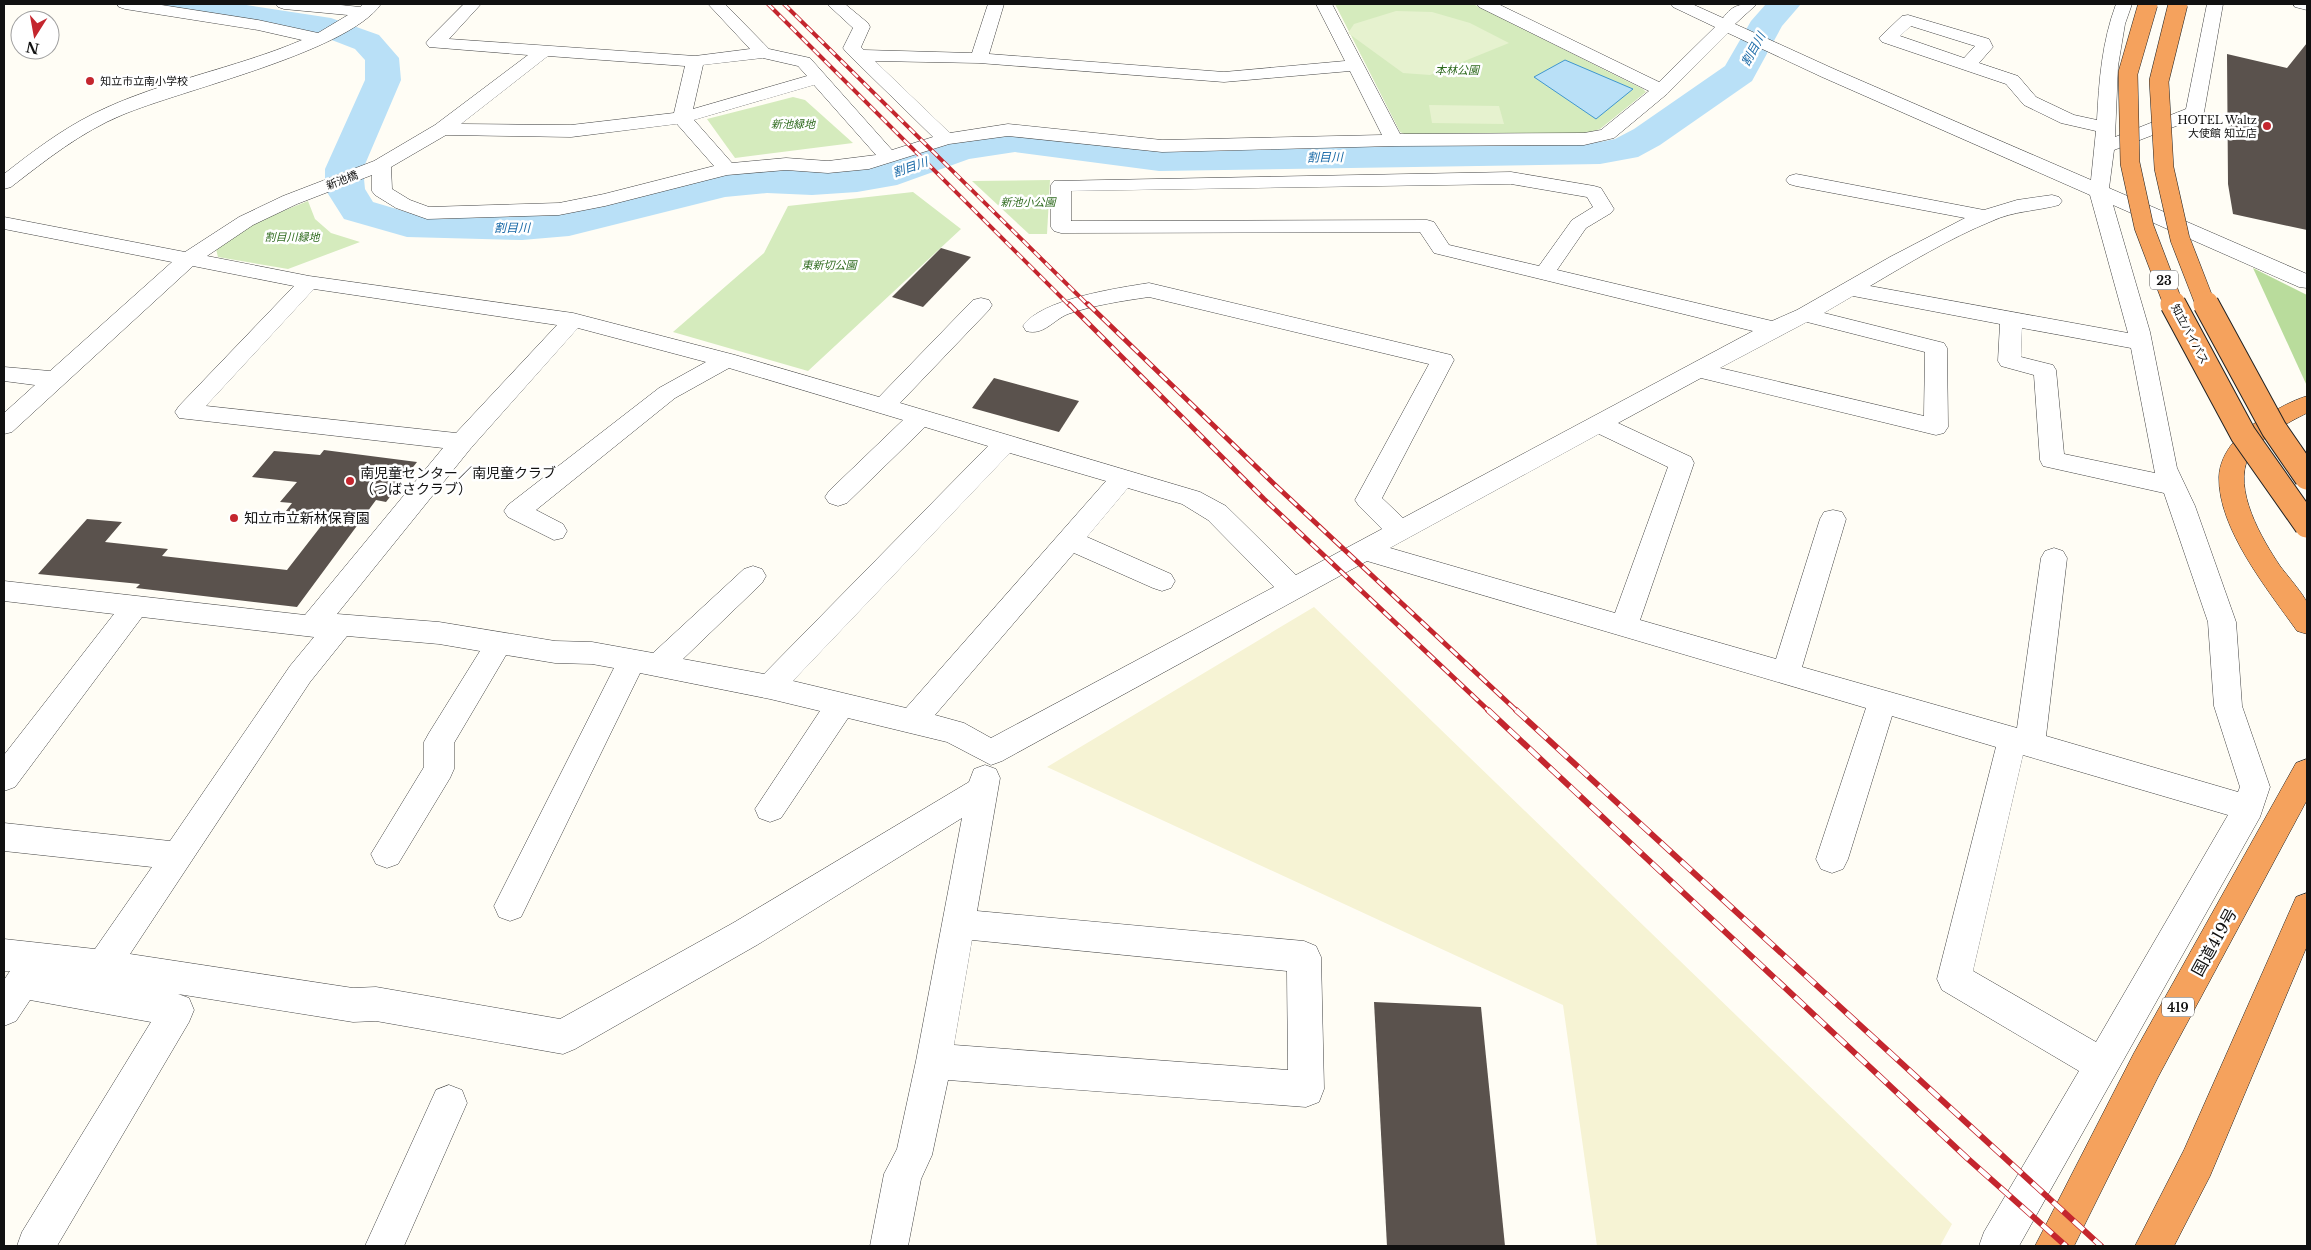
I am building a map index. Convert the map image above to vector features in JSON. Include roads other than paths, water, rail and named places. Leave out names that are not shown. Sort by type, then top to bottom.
[{"type":"highway","name":"知立バイパス","points":[[2148,4],[2128,73],[2130,163],[2144,227],[2171,301],[2244,434],[2307,525]]},
{"type":"highway","name":"知立バイパス","points":[[2178,4],[2159,81],[2164,168],[2180,239],[2209,313],[2274,429],[2307,478]]},
{"type":"highway","points":[[2307,404],[2259,431],[2237,456],[2233,473],[2234,502],[2257,553],[2307,623]]},
{"type":"highway","name":"国道419号","points":[[2054,1246],[2146,1065],[2307,772]]},
{"type":"highway","points":[[2167,1246],[2197,1163],[2307,908]]},
{"type":"highway","points":[[2154,1246],[2197,1163]]},
{"type":"street","points":[[125,4],[324,36]]},
{"type":"street","points":[[284,4],[368,8]]},
{"type":"street","points":[[473,4],[435,43],[695,61],[763,53],[804,62],[888,157]]},
{"type":"street","points":[[716,4],[763,53]]},
{"type":"street","points":[[836,4],[862,27],[852,48],[946,139]]},
{"type":"street","points":[[979,58],[996,4]]},
{"type":"street","points":[[1324,4],[1394,140]]},
{"type":"street","points":[[1485,4],[1661,90]]},
{"type":"street","points":[[1679,4],[2307,282]]},
{"type":"street","points":[[374,168],[382,192],[403,204],[428,212],[559,209],[605,200],[727,169],[786,164],[828,167],[869,163],[946,139],[1008,130],[1162,146],[1394,140],[1584,139],[1607,134],[1661,90],[1730,27],[1735,13],[1749,4]]},
{"type":"street","points":[[1998,1246],[2249,808],[2255,787],[2228,706],[2222,622],[2165,468],[2141,343],[2099,190],[2105,137],[2109,66],[2117,24],[2124,4]]},
{"type":"street","points":[[1967,65],[2012,80],[2030,101],[2105,137],[2195,112],[2215,4]]},
{"type":"street","points":[[2301,4],[2307,6]]},
{"type":"street","points":[[4,183],[68,135],[114,111],[257,64],[324,36],[350,22],[368,8]]},
{"type":"street","name":"新池橋","points":[[4,426],[189,258],[246,221],[316,190],[374,168],[442,129],[544,51]]},
{"type":"street","points":[[858,55],[979,58],[1224,76],[1357,65]]},
{"type":"street","points":[[682,118],[695,61]]},
{"type":"street","points":[[442,129],[571,131],[682,118],[818,78]]},
{"type":"street","points":[[682,118],[727,169]]},
{"type":"street","points":[[1544,272],[1579,224],[1604,210],[1594,192],[1511,178],[1312,204],[1061,227],[1061,185],[1312,204],[1427,226],[1441,249],[1544,272],[1774,329]]},
{"type":"street","points":[[1796,180],[1985,216]]},
{"type":"street","points":[[889,1246],[903,1174],[914,1155],[934,1061],[991,752],[1774,329],[1805,315],[1898,261],[1985,216],[2017,206],[2052,200]]},
{"type":"street","points":[[4,223],[309,282],[573,320],[727,360],[1191,498],[1217,513],[1292,588]]},
{"type":"street","points":[[309,282],[187,412],[462,442]]},
{"type":"street","points":[[1850,288],[2141,343]]},
{"type":"street","points":[[1034,326],[1059,310],[1115,295],[1149,290],[1443,360],[1368,500],[1401,531]]},
{"type":"street","points":[[883,407],[981,305]]},
{"type":"street","points":[[1699,370],[1936,427],[1936,348],[1805,315]]},
{"type":"street","points":[[2011,318],[2009,361],[2045,370],[2052,460],[2173,486]]},
{"type":"street","points":[[94,980],[300,674],[326,625],[462,442],[573,320]]},
{"type":"street","points":[[554,531],[517,511],[667,393],[727,360]]},
{"type":"street","points":[[4,374],[54,379]]},
{"type":"street","points":[[838,497],[920,418]]},
{"type":"street","points":[[1600,424],[1682,463],[1624,626]]},
{"type":"street","points":[[770,686],[1005,443]]},
{"type":"street","points":[[912,722],[1124,477]]},
{"type":"street","points":[[1786,674],[1832,519]]},
{"type":"street","points":[[1069,540],[1162,581]]},
{"type":"street","points":[[1365,551],[2249,808]]},
{"type":"street","points":[[2054,558],[2021,742],[1954,979],[2102,1065]]},
{"type":"street","points":[[510,906],[646,663],[753,576]]},
{"type":"street","points":[[4,591],[326,625],[439,633],[555,652],[592,653],[770,686],[954,732],[991,752]]},
{"type":"street","points":[[4,778],[135,606]]},
{"type":"street","points":[[387,854],[438,769],[439,742],[499,643]]},
{"type":"street","points":[[1832,859],[1882,702]]},
{"type":"street","points":[[770,809],[841,704]]},
{"type":"street","points":[[4,1009],[22,983],[94,980],[353,1005],[376,1004],[563,1037],[745,934],[983,789]]},
{"type":"street","points":[[4,837],[177,856]]},
{"type":"street","points":[[934,1061],[1306,1089],[1304,957],[959,924]]},
{"type":"street","points":[[4,955],[94,980],[177,1010],[36,1246]]},
{"type":"street","points":[[387,1246],[449,1103]]},
{"type":"water","points":[[1565,60],[1633,89],[1596,119],[1534,77]]},
{"type":"waterway","name":"割目川","points":[[177,4],[331,28],[367,42],[382,58],[383,80],[344,169],[345,189],[358,210],[407,225],[522,228],[569,224],[725,185],[767,181],[812,183],[857,180],[897,173],[961,149],[1015,141],[1159,159],[1600,153],[1625,149],[1647,137],[1739,73],[1768,21],[1785,4]]},
{"type":"railway","points":[[768,4],[1070,306]]},
{"type":"railway","points":[[784,4],[1089,306]]},
{"type":"railway","points":[[1069,304],[1264,499],[1489,711]]},
{"type":"railway","points":[[1088,304],[1273,483],[1517,711]]},
{"type":"railway","points":[[1488,710],[1967,1158],[2066,1246]]},
{"type":"railway","points":[[1516,710],[2101,1246]]},
{"type":"place","name":"知立市立南小学校","points":[[90,81]]},
{"type":"place","name":"HOTEL Waltz 大使館 知立店","points":[[2267,126]]},
{"type":"place","name":"南児童センター／南児童クラブ （つばさクラブ）","points":[[350,481]]},
{"type":"place","name":"知立市立新林保育園","points":[[234,518]]},
{"type":"park label","name":"本林公園","points":[[1457,70]]},
{"type":"park label","name":"新池緑地","points":[[793,124]]},
{"type":"park label","name":"新池小公園","points":[[1028,202]]},
{"type":"park label","name":"割目川緑地","points":[[292,237]]},
{"type":"park label","name":"東新切公園","points":[[829,265]]}]
